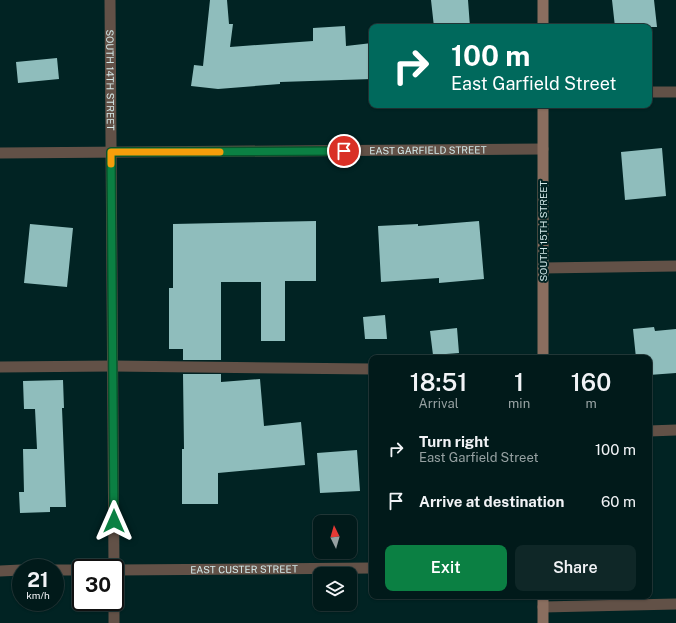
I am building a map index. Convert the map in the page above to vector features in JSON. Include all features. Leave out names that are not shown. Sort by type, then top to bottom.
[{"type":"main road","points":[[543,0],[543,24]]},
{"type":"main road","name":"SOUTH 15TH STREET","points":[[543,108],[543,355]]},
{"type":"main road","points":[[543,601],[544,623]]},
{"type":"street","name":"SOUTH 14TH STREET","points":[[110,0],[115,559]]},
{"type":"street","points":[[652,92],[676,92]]},
{"type":"street","name":"EAST GARFIELD STREET","points":[[0,153],[543,149]]},
{"type":"street","points":[[543,268],[676,266]]},
{"type":"street","points":[[0,367],[113,366],[369,369]]},
{"type":"street","points":[[652,431],[676,430]]},
{"type":"street","name":"EAST CUSTER STREET","points":[[124,569],[369,568]]},
{"type":"street","points":[[0,571],[12,570]]},
{"type":"street","points":[[543,601],[676,604]]},
{"type":"street","points":[[114,611],[114,623]]},
{"type":"building","points":[[210,0],[227,0],[229,24],[233,24],[230,47],[313,41],[313,28],[345,26],[346,46],[369,43],[369,79],[280,82],[280,84],[218,89],[191,86],[194,65],[203,66]]},
{"type":"building","points":[[431,0],[468,0],[470,24],[434,24]]},
{"type":"building","points":[[612,0],[654,0],[657,27],[652,27],[652,24],[615,24]]},
{"type":"building","points":[[57,58],[59,79],[18,83],[16,62]]},
{"type":"building","points":[[662,148],[666,196],[625,200],[621,152]]},
{"type":"building","points":[[316,221],[316,281],[285,281],[285,341],[261,341],[261,282],[221,282],[221,360],[183,360],[183,349],[169,349],[169,288],[173,288],[173,224]]},
{"type":"building","points":[[479,221],[484,279],[439,283],[439,278],[381,282],[378,226],[418,224],[418,226]]},
{"type":"building","points":[[30,224],[73,228],[67,287],[24,283]]},
{"type":"building","points":[[385,315],[387,339],[365,339],[363,317]]},
{"type":"building","points":[[654,327],[655,331],[676,329],[676,373],[652,375],[652,355],[636,355],[633,329]]},
{"type":"building","points":[[457,328],[459,353],[433,355],[430,331]]},
{"type":"building","points":[[183,374],[221,374],[221,382],[260,379],[264,426],[301,422],[305,465],[218,473],[218,504],[182,504],[182,449],[184,449]]},
{"type":"building","points":[[63,380],[64,408],[62,408],[66,507],[50,507],[50,512],[20,513],[19,492],[24,492],[23,449],[37,449],[35,409],[24,409],[23,381]]},
{"type":"building","points":[[357,450],[360,491],[320,493],[317,453]]},
{"type":"slow traffic","points":[[111,164],[111,152],[220,152]]},
{"type":"route","points":[[114,521],[111,152],[344,151]]}]
